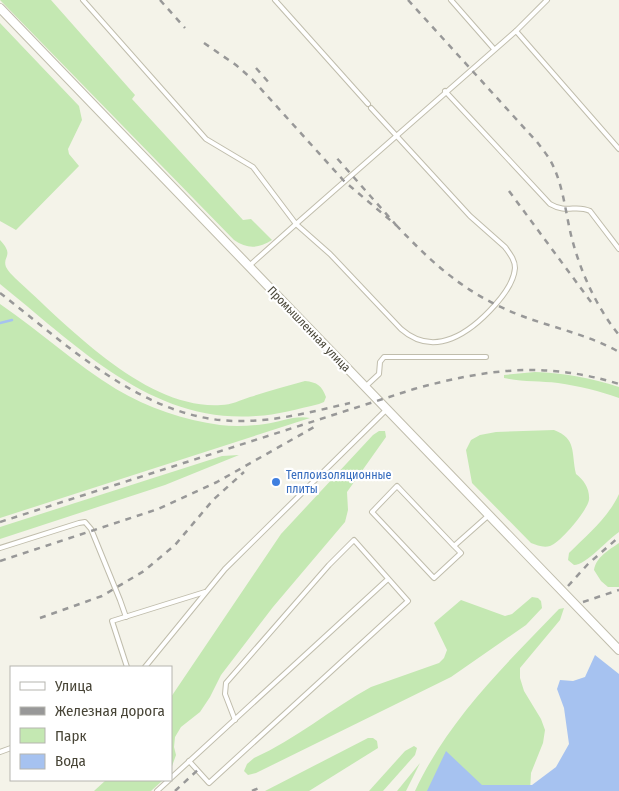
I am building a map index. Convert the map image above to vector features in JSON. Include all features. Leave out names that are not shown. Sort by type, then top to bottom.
[{"type":"street","name":"Промышленная улица","points":[[0,8],[619,650]]},
{"type":"lane","points":[[83,0],[206,138],[253,167],[296,224],[330,254],[408,335],[424,341],[446,341],[464,333],[479,321],[499,300],[512,279],[514,262],[505,248],[470,216],[371,108]]},
{"type":"lane","points":[[275,0],[368,104]]},
{"type":"lane","points":[[451,0],[494,49]]},
{"type":"lane","points":[[249,266],[516,30],[547,0]]},
{"type":"lane","points":[[516,30],[619,150]]},
{"type":"lane","points":[[445,91],[550,204],[561,209],[585,208],[590,210],[619,249]]},
{"type":"lane","points":[[365,387],[379,374],[380,362],[384,357],[486,357]]},
{"type":"lane","points":[[146,666],[230,564],[387,410]]},
{"type":"lane","points":[[397,486],[454,546],[461,553],[434,578],[372,512],[397,486]]},
{"type":"lane","points":[[454,546],[489,515]]},
{"type":"lane","points":[[0,548],[85,522],[91,529],[126,617]]},
{"type":"lane","points":[[189,761],[208,783],[408,602],[354,540],[333,561],[226,683],[225,694],[235,720]]},
{"type":"lane","points":[[172,777],[388,580]]},
{"type":"lane","points":[[126,666],[112,621],[205,592]]},
{"type":"lane","points":[[157,791],[168,781]]},
{"type":"green space","points":[[0,0],[51,0],[135,95],[132,99],[243,220],[251,219],[272,240],[253,247],[243,245],[234,240]]},
{"type":"green space","points":[[0,23],[79,106],[82,120],[68,149],[69,154],[79,166],[16,230],[0,221]]},
{"type":"green space","points":[[0,240],[7,249],[6,267],[15,278],[58,318],[109,361],[136,379],[164,394],[192,403],[225,405],[305,381],[313,382],[321,387],[326,397],[324,402],[288,412],[256,416],[218,415],[182,407],[149,394],[117,376],[86,354],[0,284]]},
{"type":"green space","points":[[0,304],[116,389],[166,412],[207,423],[231,426],[260,425],[299,417],[310,418],[0,518]]},
{"type":"green space","points":[[535,372],[577,376],[619,387],[619,398],[566,384],[504,378],[504,375]]},
{"type":"green space","points":[[554,430],[570,442],[576,474],[586,485],[589,492],[589,500],[578,519],[566,533],[554,544],[542,546],[531,543],[472,483],[466,450],[471,440],[480,435],[496,432]]},
{"type":"green space","points":[[379,431],[385,431],[386,437],[347,492],[348,510],[345,522],[273,607],[221,675],[200,712],[181,727],[175,737],[174,747],[176,755],[172,766],[172,696],[281,534],[373,435]]},
{"type":"green space","points":[[239,455],[165,485],[0,539],[0,527],[222,456]]},
{"type":"green space","points":[[619,494],[619,532],[590,557],[574,565],[568,560],[569,553],[609,511]]},
{"type":"green space","points":[[619,543],[619,587],[608,587],[601,581],[594,570],[595,565],[607,551]]},
{"type":"green space","points":[[532,597],[538,598],[541,601],[542,608],[526,625],[451,677],[256,773],[248,775],[244,771],[247,764],[254,758],[299,733],[371,687],[439,663],[444,658],[447,650],[434,623],[461,600],[505,616],[512,614]]},
{"type":"green space","points":[[564,608],[560,620],[520,668],[520,678],[524,691],[541,719],[545,730],[543,743],[531,773],[530,791],[415,791],[428,765],[444,740],[479,694],[559,609]]},
{"type":"green space","points":[[368,738],[373,738],[377,741],[378,748],[309,791],[265,791]]},
{"type":"green space","points":[[414,746],[417,748],[415,755],[383,791],[369,791],[405,751]]},
{"type":"green space","points":[[420,763],[406,791],[397,791]]},
{"type":"green space","points":[[105,781],[162,781],[151,791],[94,791]]},
{"type":"water","points":[[595,655],[619,674],[619,791],[427,791],[446,751],[482,785],[532,785],[556,767],[569,744],[564,708],[557,689],[560,680],[573,681],[585,677]]},
{"type":"waterway","points":[[0,323],[12,320]]},
{"type":"railway","points":[[160,0],[185,28]]},
{"type":"railway","points":[[408,0],[537,142],[548,157],[560,185],[580,265],[597,302],[619,335]]},
{"type":"railway","points":[[204,43],[236,65],[252,79],[344,181],[396,225],[335,156]]},
{"type":"railway","points":[[256,68],[270,84]]},
{"type":"railway","points":[[509,191],[594,306]]},
{"type":"railway","points":[[396,225],[424,254],[453,278],[485,299],[522,316],[584,336],[619,352]]},
{"type":"railway","points":[[0,293],[54,336],[112,378],[143,396],[174,409],[207,418],[256,421],[296,415],[350,403]]},
{"type":"railway","points":[[0,522],[441,382],[491,373],[541,370],[566,372],[619,384]]},
{"type":"railway","points":[[0,561],[158,509],[217,482],[316,426]]},
{"type":"railway","points":[[40,618],[102,596],[144,571],[175,545],[213,500],[244,472]]},
{"type":"railway","points":[[568,586],[588,564],[619,537]]},
{"type":"railway","points":[[583,602],[619,590]]},
{"type":"railway","points":[[175,791],[201,767]]},
{"type":"railway","points":[[252,791],[261,787]]},
{"type":"place","name":"Теплоизоляционные плиты","points":[[276,482]]}]
